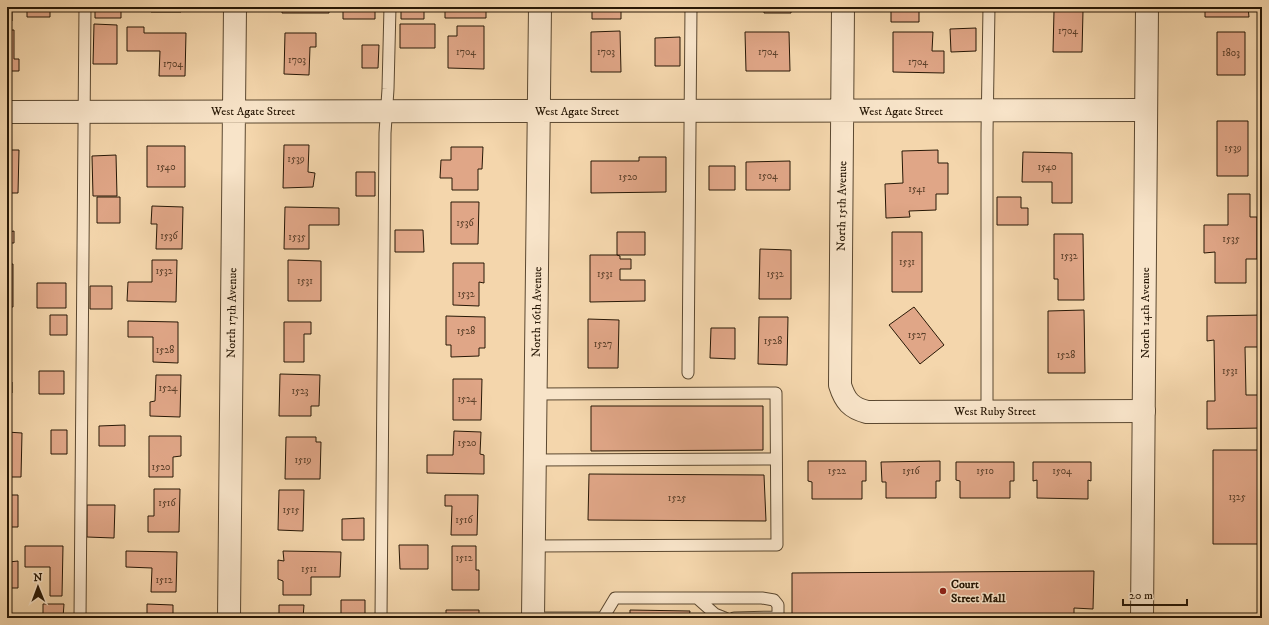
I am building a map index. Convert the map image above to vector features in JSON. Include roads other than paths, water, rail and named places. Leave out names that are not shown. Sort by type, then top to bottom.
[{"type":"street","name":"North 17th Avenue","points":[[228,618],[236,7]]},
{"type":"street","name":"North 16th Avenue","points":[[533,618],[540,7]]},
{"type":"street","name":"North 15th Avenue","points":[[843,7],[840,384],[843,394],[849,403]]},
{"type":"street","name":"North 14th Avenue","points":[[1142,618],[1147,7]]},
{"type":"street","name":"West Agate Street","points":[[7,112],[1146,110]]},
{"type":"street","name":"West Ruby Street","points":[[849,403],[856,409],[867,412],[1144,411]]},
{"type":"lane","points":[[80,618],[85,7]]},
{"type":"lane","points":[[381,618],[385,149],[390,7]]},
{"type":"lane","points":[[688,373],[691,7]]},
{"type":"lane","points":[[987,411],[989,7]]},
{"type":"lane","points":[[534,546],[776,545],[776,393],[536,394]]},
{"type":"lane","points":[[535,460],[776,459]]},
{"type":"lane","points":[[533,618],[603,618],[615,598],[762,598],[774,600],[778,605],[778,617],[734,618]]},
{"type":"lane","points":[[698,598],[715,614],[725,618]]},
{"type":"place","name":"Court Street Mall","points":[[943,591]]}]
